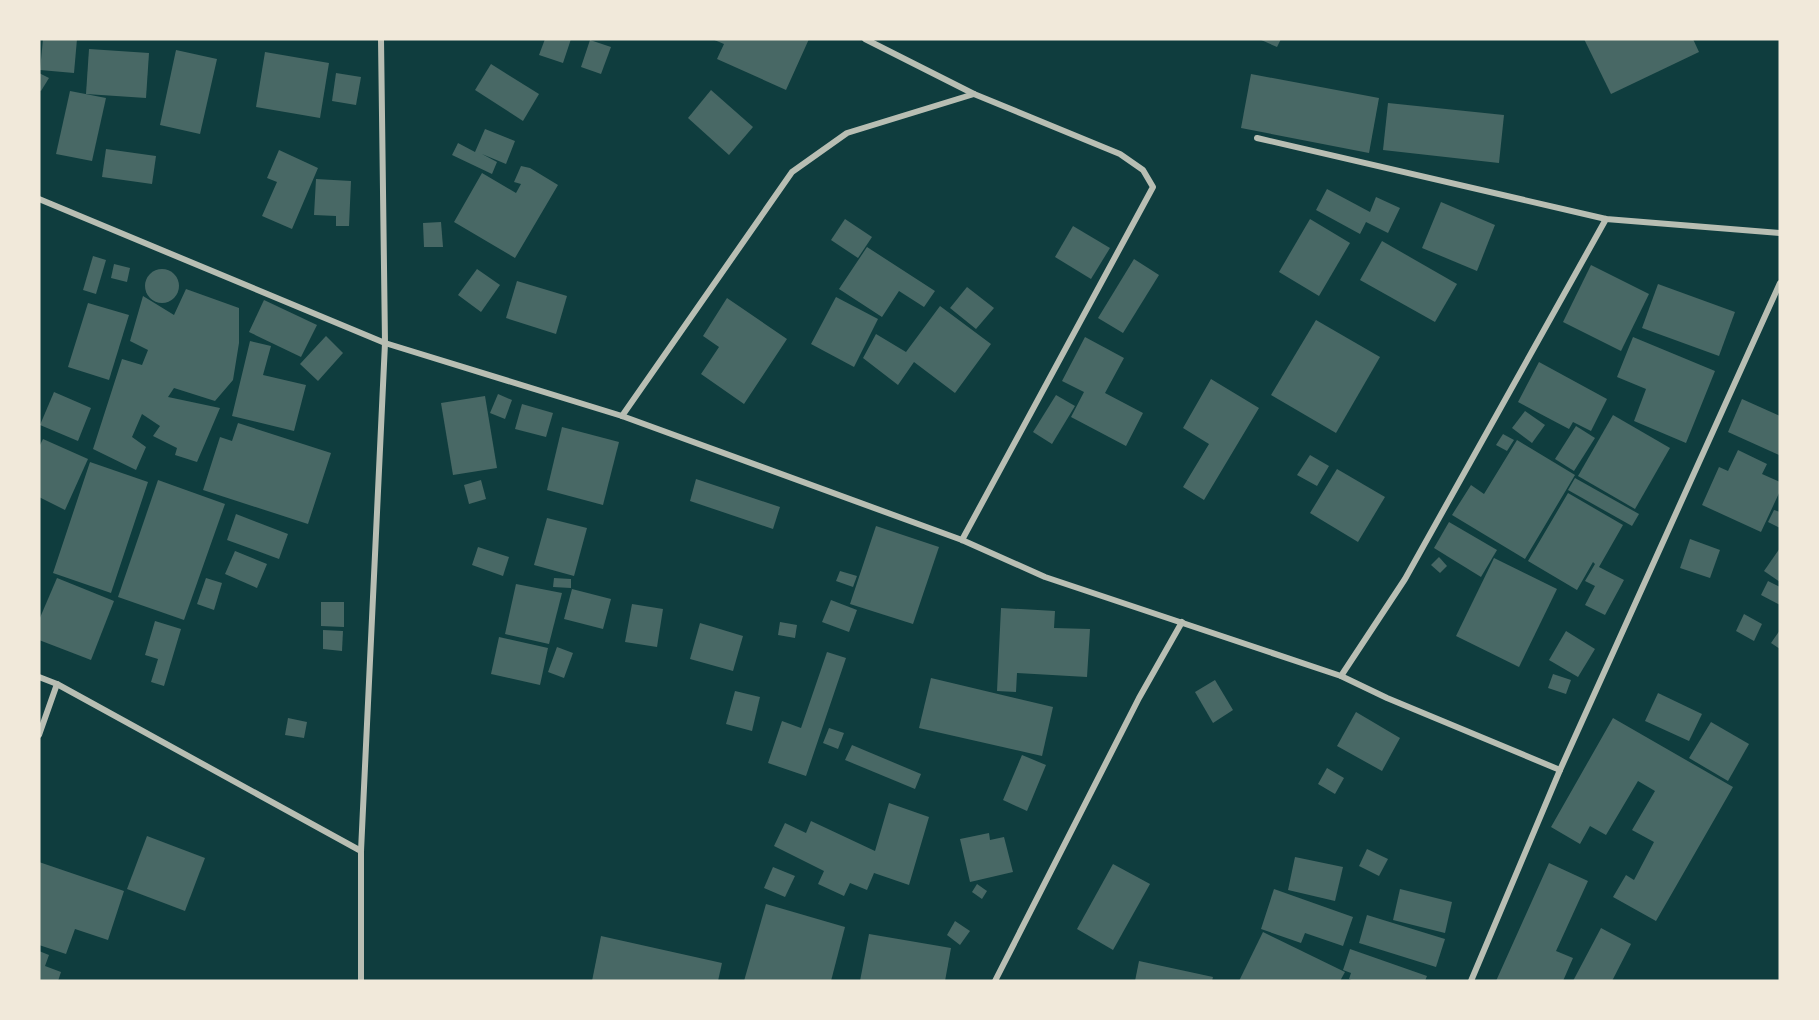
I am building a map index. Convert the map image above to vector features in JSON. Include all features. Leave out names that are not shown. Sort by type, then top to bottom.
[{"type":"street","points":[[361,981],[361,851],[385,343],[381,39]]},
{"type":"street","points":[[865,39],[974,94],[1120,154],[1143,170],[1152,187],[962,540]]},
{"type":"street","points":[[622,416],[792,172],[848,133],[974,94]]},
{"type":"street","points":[[1257,138],[1606,219],[1780,233]]},
{"type":"street","points":[[39,199],[385,343],[622,416],[962,540],[1045,577],[1341,676],[1387,699],[1560,770]]},
{"type":"street","points":[[1341,676],[1405,579],[1606,219]]},
{"type":"street","points":[[1471,981],[1560,770],[1780,283]]},
{"type":"street","points":[[995,981],[1139,698],[1182,622]]},
{"type":"street","points":[[39,677],[57,684],[361,851]]},
{"type":"street","points":[[39,735],[57,684]]},
{"type":"building","points":[[43,39],[77,39],[74,73],[40,70]]},
{"type":"building","points":[[545,39],[571,39],[563,63],[539,55]]},
{"type":"building","points":[[712,39],[809,39],[786,90],[717,59],[724,44]]},
{"type":"building","points":[[1259,39],[1281,39],[1277,47]]},
{"type":"building","points":[[1584,39],[1693,39],[1699,52],[1611,94]]},
{"type":"building","points":[[590,40],[611,47],[601,74],[581,67]]},
{"type":"building","points":[[89,49],[149,53],[146,98],[86,94]]},
{"type":"building","points":[[176,50],[217,59],[200,134],[160,125]]},
{"type":"building","points":[[265,52],[329,63],[320,118],[256,107]]},
{"type":"building","points":[[491,64],[539,94],[523,121],[475,90]]},
{"type":"building","points":[[39,73],[49,78],[41,91],[39,90]]},
{"type":"building","points":[[336,73],[361,77],[356,105],[332,101]]},
{"type":"building","points":[[1251,74],[1379,98],[1369,153],[1241,128]]},
{"type":"building","points":[[711,90],[753,127],[729,155],[688,118]]},
{"type":"building","points":[[70,91],[106,98],[92,161],[56,154]]},
{"type":"building","points":[[1388,103],[1504,115],[1499,163],[1383,150]]},
{"type":"building","points":[[485,129],[515,141],[506,164],[482,154],[497,162],[492,174],[452,155],[458,143],[475,152]]},
{"type":"building","points":[[106,149],[156,156],[152,184],[102,177]]},
{"type":"building","points":[[279,150],[318,168],[292,229],[262,216],[277,182],[267,178]]},
{"type":"building","points":[[521,166],[530,168],[558,185],[515,258],[454,222],[482,173],[516,193],[521,184],[514,182]]},
{"type":"building","points":[[316,179],[351,181],[349,226],[336,226],[336,216],[314,215]]},
{"type":"building","points":[[1327,189],[1370,212],[1376,197],[1400,208],[1388,233],[1366,222],[1360,234],[1316,210]]},
{"type":"building","points":[[1441,202],[1495,225],[1477,271],[1422,248]]},
{"type":"building","points":[[845,219],[872,237],[858,258],[831,240]]},
{"type":"building","points":[[1310,219],[1350,243],[1319,296],[1279,272]]},
{"type":"building","points":[[441,222],[443,247],[424,247],[423,223]]},
{"type":"building","points":[[1073,226],[1110,248],[1091,279],[1055,257]]},
{"type":"building","points":[[1382,241],[1457,284],[1435,322],[1360,280]]},
{"type":"building","points":[[867,247],[935,291],[924,307],[899,291],[882,317],[839,289]]},
{"type":"building","points":[[93,256],[106,260],[96,294],[83,290]]},
{"type":"building","points":[[1134,259],[1159,275],[1123,333],[1098,318]]},
{"type":"building","points":[[114,264],[130,268],[127,282],[111,278]]},
{"type":"building","points":[[1591,265],[1649,294],[1621,351],[1563,322]]},
{"type":"building","points":[[162,269],[174,274],[179,286],[174,298],[162,303],[150,298],[145,286],[150,274]]},
{"type":"building","points":[[477,269],[500,285],[481,312],[458,295]]},
{"type":"building","points":[[517,281],[567,296],[556,334],[506,318]]},
{"type":"building","points":[[1658,284],[1735,312],[1719,356],[1642,328]]},
{"type":"building","points":[[967,287],[994,308],[976,329],[950,308]]},
{"type":"building","points":[[186,289],[239,308],[239,343],[233,380],[215,401],[174,388],[168,397],[220,408],[197,462],[175,455],[177,448],[153,436],[160,426],[142,414],[132,437],[146,447],[136,470],[93,449],[122,359],[142,365],[148,350],[130,341],[143,296],[174,315]]},
{"type":"building","points":[[836,297],[878,319],[854,367],[811,344]]},
{"type":"building","points":[[727,298],[787,339],[744,404],[701,374],[719,347],[703,336]]},
{"type":"building","points":[[264,300],[317,325],[301,357],[249,332]]},
{"type":"building","points":[[88,303],[129,315],[109,380],[68,367]]},
{"type":"building","points":[[940,306],[991,344],[955,393],[914,362],[898,385],[863,358],[876,334],[906,352]]},
{"type":"building","points":[[1316,320],[1380,357],[1336,433],[1271,395]]},
{"type":"building","points":[[326,336],[343,353],[318,381],[300,364]]},
{"type":"building","points":[[1085,337],[1124,358],[1105,393],[1143,413],[1126,446],[1071,417],[1084,392],[1062,381]]},
{"type":"building","points":[[1633,337],[1715,371],[1686,443],[1634,421],[1646,389],[1617,377]]},
{"type":"building","points":[[250,341],[271,346],[263,375],[306,385],[294,431],[232,416]]},
{"type":"building","points":[[1539,362],[1607,399],[1591,431],[1573,422],[1569,429],[1518,402]]},
{"type":"building","points":[[1211,379],[1259,408],[1204,500],[1183,487],[1209,444],[1183,428]]},
{"type":"building","points":[[54,392],[91,408],[78,441],[40,425]]},
{"type":"building","points":[[498,394],[512,400],[505,419],[490,413]]},
{"type":"building","points":[[1056,395],[1075,406],[1052,444],[1033,432]]},
{"type":"building","points":[[485,396],[497,468],[453,475],[441,403]]},
{"type":"building","points":[[1742,399],[1780,416],[1779,455],[1728,432]]},
{"type":"building","points":[[522,404],[553,413],[546,437],[515,429]]},
{"type":"building","points":[[1525,411],[1545,425],[1532,443],[1512,428]]},
{"type":"building","points":[[1613,415],[1670,448],[1635,509],[1578,476]]},
{"type":"building","points":[[238,423],[331,453],[308,524],[203,490],[220,437],[232,441]]},
{"type":"building","points":[[1576,426],[1595,438],[1574,471],[1555,459]]},
{"type":"building","points":[[562,427],[619,442],[603,505],[547,490]]},
{"type":"building","points":[[1503,434],[1514,440],[1507,451],[1496,445]]},
{"type":"building","points":[[43,439],[88,459],[65,510],[39,497],[39,447]]},
{"type":"building","points":[[1517,440],[1575,475],[1525,559],[1452,515],[1471,485],[1484,494]]},
{"type":"building","points":[[1738,450],[1767,464],[1762,474],[1780,482],[1780,491],[1761,532],[1702,505],[1719,467],[1728,471]]},
{"type":"building","points":[[1310,455],[1329,466],[1317,486],[1297,475]]},
{"type":"building","points":[[90,462],[148,482],[111,593],[53,573]]},
{"type":"building","points":[[1337,469],[1385,497],[1358,542],[1310,513]]},
{"type":"building","points":[[1575,478],[1639,514],[1632,526],[1568,490]]},
{"type":"building","points":[[696,479],[780,507],[773,529],[690,501]]},
{"type":"building","points":[[158,480],[225,504],[184,620],[118,597]]},
{"type":"building","points":[[481,480],[486,499],[469,504],[464,485]]},
{"type":"building","points":[[1568,493],[1623,525],[1599,567],[1624,580],[1605,615],[1585,605],[1595,586],[1585,581],[1595,564],[1593,562],[1577,590],[1528,561]]},
{"type":"building","points":[[1774,510],[1780,512],[1780,528],[1768,522]]},
{"type":"building","points":[[236,514],[288,534],[279,559],[227,540]]},
{"type":"building","points":[[547,518],[587,528],[574,576],[534,565]]},
{"type":"building","points":[[1449,522],[1497,550],[1481,577],[1434,548]]},
{"type":"building","points":[[876,526],[939,547],[913,624],[850,604]]},
{"type":"building","points":[[1690,539],[1720,550],[1710,578],[1680,568]]},
{"type":"building","points":[[478,547],[509,557],[503,576],[472,565]]},
{"type":"building","points":[[1780,548],[1780,582],[1764,571]]},
{"type":"building","points":[[235,551],[267,564],[257,588],[225,574]]},
{"type":"building","points":[[1439,557],[1447,566],[1440,573],[1431,565]]},
{"type":"building","points":[[1494,558],[1557,589],[1519,667],[1456,636]]},
{"type":"building","points":[[840,571],[857,576],[853,587],[836,581]]},
{"type":"building","points":[[57,578],[114,601],[91,660],[39,640],[39,620]]},
{"type":"building","points":[[206,578],[222,583],[214,610],[197,604]]},
{"type":"building","points":[[554,578],[571,579],[571,588],[553,587]]},
{"type":"building","points":[[1768,581],[1780,587],[1780,605],[1761,595]]},
{"type":"building","points":[[516,584],[562,593],[549,644],[505,634]]},
{"type":"building","points":[[572,589],[611,599],[603,629],[564,619]]},
{"type":"building","points":[[831,600],[857,610],[849,632],[822,622]]},
{"type":"building","points":[[321,602],[344,602],[344,627],[321,626]]},
{"type":"building","points":[[632,604],[663,609],[657,647],[625,642]]},
{"type":"building","points":[[1001,608],[1055,611],[1054,628],[1090,629],[1087,677],[1017,673],[1016,692],[997,691]]},
{"type":"building","points":[[1744,614],[1762,624],[1754,641],[1736,631]]},
{"type":"building","points":[[155,621],[181,629],[164,686],[151,682],[158,659],[145,655]]},
{"type":"building","points":[[780,622],[797,625],[795,638],[778,635]]},
{"type":"building","points":[[700,623],[743,636],[733,671],[690,659]]},
{"type":"building","points":[[323,630],[343,631],[342,651],[323,649]]},
{"type":"building","points":[[1780,630],[1780,649],[1771,643]]},
{"type":"building","points":[[1566,631],[1595,649],[1578,677],[1549,660]]},
{"type":"building","points":[[499,637],[548,648],[540,685],[491,674]]},
{"type":"building","points":[[557,647],[573,653],[564,678],[548,672]]},
{"type":"building","points":[[827,652],[846,658],[806,776],[768,763],[782,721],[801,728]]},
{"type":"building","points":[[1553,674],[1571,680],[1566,694],[1548,688]]},
{"type":"building","points":[[931,678],[1053,707],[1042,756],[919,728]]},
{"type":"building","points":[[1215,680],[1233,710],[1213,723],[1195,692]]},
{"type":"building","points":[[735,691],[760,697],[752,731],[726,724]]},
{"type":"building","points":[[1658,693],[1702,714],[1689,741],[1645,721]]},
{"type":"building","points":[[1356,712],[1400,738],[1382,771],[1337,746]]},
{"type":"building","points":[[288,718],[307,722],[304,738],[285,735]]},
{"type":"building","points":[[1613,718],[1733,787],[1656,921],[1613,897],[1626,875],[1634,880],[1654,842],[1632,830],[1655,791],[1638,781],[1606,835],[1590,826],[1580,844],[1551,827]]},
{"type":"building","points":[[1711,722],[1749,744],[1728,781],[1689,758]]},
{"type":"building","points":[[829,728],[844,733],[838,749],[823,743]]},
{"type":"building","points":[[852,745],[921,774],[915,789],[845,760]]},
{"type":"building","points":[[1022,755],[1046,765],[1027,811],[1003,800]]},
{"type":"building","points":[[1327,768],[1344,778],[1335,794],[1318,784]]},
{"type":"building","points":[[889,803],[929,817],[909,885],[874,873],[867,890],[850,883],[844,896],[818,884],[824,871],[774,846],[785,823],[806,833],[811,821],[875,851]]},
{"type":"building","points":[[989,833],[990,840],[1004,837],[1013,872],[970,882],[960,839]]},
{"type":"building","points":[[147,836],[205,858],[185,911],[127,889]]},
{"type":"building","points":[[1367,849],[1388,859],[1379,876],[1359,866]]},
{"type":"building","points":[[1295,857],[1343,867],[1335,901],[1288,890]]},
{"type":"building","points":[[39,862],[124,891],[108,940],[75,929],[66,954],[39,945]]},
{"type":"building","points":[[1549,863],[1588,881],[1556,951],[1573,958],[1563,981],[1496,981]]},
{"type":"building","points":[[1113,864],[1150,884],[1113,950],[1077,929]]},
{"type":"building","points":[[773,867],[795,876],[785,897],[764,888]]},
{"type":"building","points":[[977,884],[987,891],[982,899],[972,892]]},
{"type":"building","points":[[1274,889],[1353,917],[1343,946],[1305,933],[1301,943],[1261,929]]},
{"type":"building","points":[[1400,889],[1452,902],[1445,933],[1393,920]]},
{"type":"building","points":[[766,904],[845,927],[831,981],[744,981]]},
{"type":"building","points":[[1367,915],[1445,939],[1436,967],[1359,943]]},
{"type":"building","points":[[955,921],[970,931],[960,945],[947,935]]},
{"type":"building","points":[[1601,928],[1631,944],[1612,981],[1573,981]]},
{"type":"building","points":[[1263,932],[1345,972],[1340,981],[1239,981]]},
{"type":"building","points":[[869,934],[951,948],[945,981],[860,981]]},
{"type":"building","points":[[601,936],[722,963],[718,981],[592,981]]},
{"type":"building","points":[[1350,949],[1427,976],[1425,981],[1354,981],[1349,979],[1351,973],[1343,970]]},
{"type":"building","points":[[39,951],[49,955],[45,966],[61,972],[58,981],[39,981]]},
{"type":"building","points":[[1139,961],[1213,977],[1212,981],[1135,981]]}]
